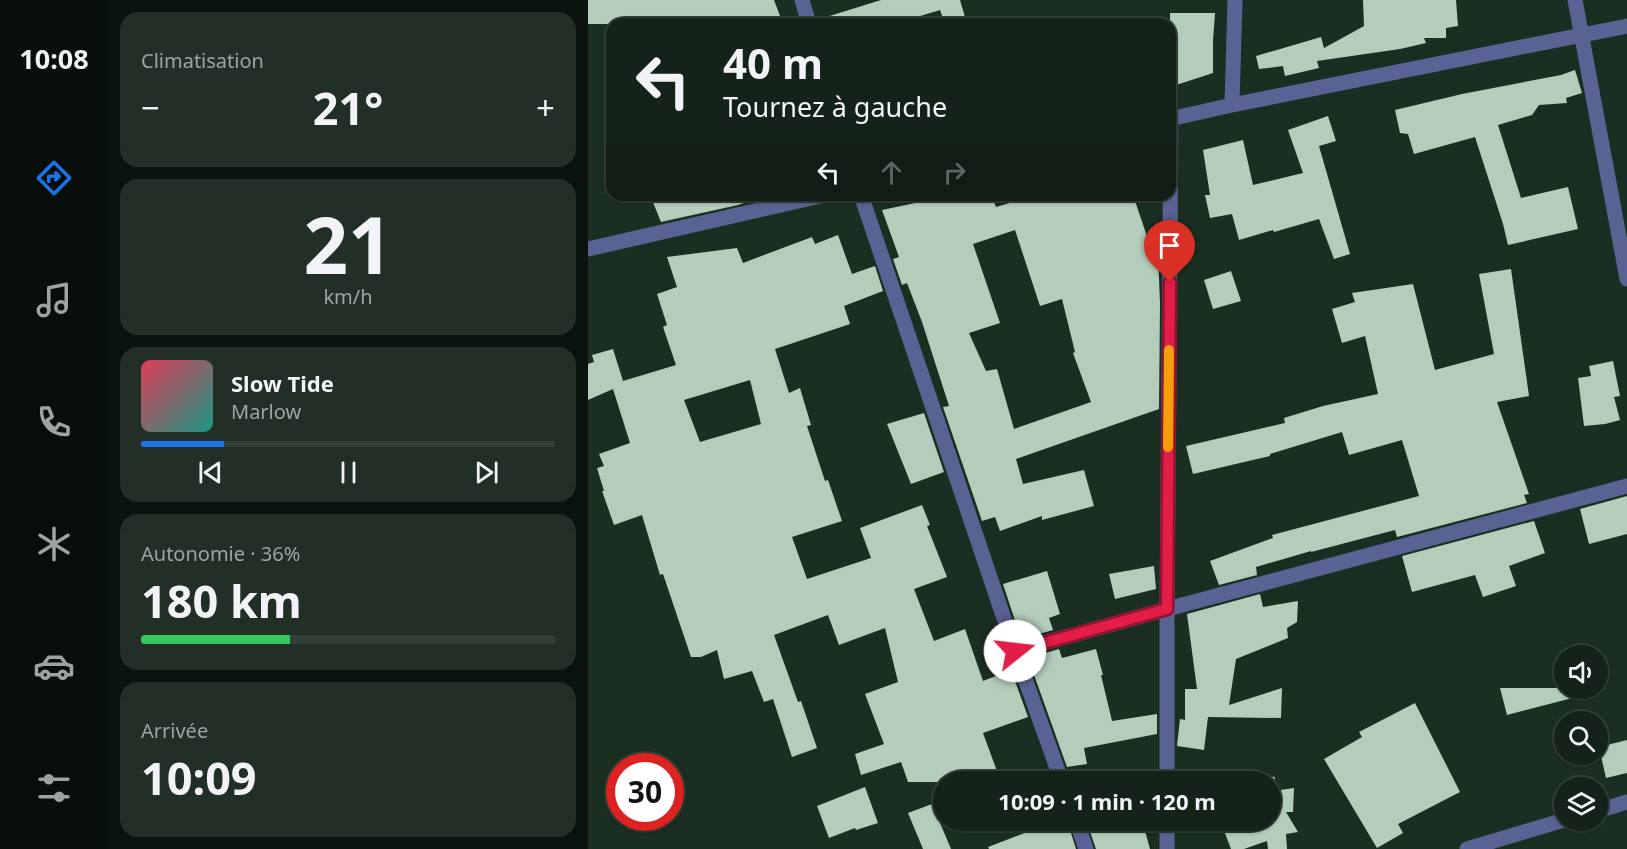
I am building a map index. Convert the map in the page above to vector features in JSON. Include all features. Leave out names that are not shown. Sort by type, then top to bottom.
[{"type":"street","points":[[802,0],[807,18]]},
{"type":"street","points":[[1232,105],[1235,0]]},
{"type":"street","points":[[1575,0],[1627,279]]},
{"type":"street","points":[[1176,118],[1627,26]]},
{"type":"street","points":[[588,249],[799,201]]},
{"type":"street","points":[[863,201],[1015,651],[1058,771]]},
{"type":"street","points":[[1167,771],[1170,201]]},
{"type":"street","points":[[1015,651],[1627,486]]},
{"type":"street","points":[[1608,808],[1627,802]]},
{"type":"street","points":[[1467,849],[1554,823]]},
{"type":"street","points":[[1080,831],[1086,849]]},
{"type":"street","points":[[1167,831],[1167,849]]},
{"type":"building","points":[[588,0],[774,0],[781,18],[606,18],[606,24],[588,24]]},
{"type":"building","points":[[881,0],[960,0],[965,18],[943,18],[940,10],[914,18],[823,18]]},
{"type":"building","points":[[1363,0],[1456,0],[1458,26],[1446,28],[1446,38],[1424,38],[1426,43],[1400,49],[1317,61],[1319,68],[1285,76],[1283,66],[1259,69],[1256,56],[1321,37],[1324,48],[1364,26]]},
{"type":"building","points":[[1170,13],[1215,13],[1213,73],[1176,85],[1176,18],[1170,18]]},
{"type":"building","points":[[1575,70],[1582,93],[1566,98],[1567,103],[1539,105],[1532,115],[1498,125],[1521,198],[1568,187],[1578,229],[1508,245],[1475,137],[1414,154],[1408,134],[1400,133],[1395,110],[1462,94],[1561,75]]},
{"type":"building","points":[[1328,116],[1336,141],[1319,146],[1350,254],[1334,259],[1319,219],[1239,240],[1232,214],[1210,218],[1205,195],[1210,195],[1203,150],[1243,140],[1253,185],[1303,173],[1288,130]]},
{"type":"building","points":[[652,201],[750,201],[738,205],[661,222]]},
{"type":"building","points":[[925,201],[986,201],[986,203],[994,202],[996,207],[1016,201],[1135,201],[1154,257],[1158,255],[1159,409],[1016,459],[1023,484],[1084,470],[1094,506],[1042,520],[1042,516],[1000,531],[995,517],[982,521],[943,407],[949,406],[922,322],[907,283],[902,285],[893,259],[899,257],[882,210]],"holes":[[[1015,230],[1040,306],[1062,299],[1075,352],[1073,353],[1091,402],[1014,429],[997,369],[986,371],[969,333],[1000,323],[973,244]]]},
{"type":"building","points":[[838,235],[852,274],[875,266],[883,291],[844,306],[850,324],[775,349],[789,393],[800,388],[811,425],[807,426],[825,481],[828,480],[842,521],[792,537],[807,579],[871,558],[860,528],[922,505],[930,525],[927,526],[947,577],[914,589],[934,641],[965,629],[983,681],[1011,670],[1028,717],[983,733],[997,771],[933,771],[933,782],[908,782],[901,762],[861,775],[855,754],[884,744],[865,694],[898,682],[885,628],[839,645],[828,615],[774,635],[817,748],[792,757],[773,699],[764,702],[752,671],[724,679],[717,650],[701,657],[691,657],[663,574],[660,575],[642,515],[614,525],[602,491],[604,491],[597,468],[604,466],[599,454],[630,443],[613,389],[588,400],[588,364],[594,362],[592,355],[613,349],[623,381],[676,365],[663,327],[667,325],[657,294],[677,287],[667,257],[737,248],[743,263],[812,237],[815,244]],"holes":[[[750,380],[761,424],[700,442],[684,400]]]},
{"type":"building","points":[[1511,269],[1529,396],[1497,402],[1529,494],[1524,495],[1527,503],[1397,537],[1395,530],[1311,551],[1256,567],[1257,575],[1219,585],[1210,561],[1273,538],[1272,535],[1419,496],[1402,440],[1349,455],[1342,432],[1270,454],[1270,456],[1193,474],[1186,446],[1285,423],[1284,418],[1323,406],[1378,394],[1365,336],[1342,343],[1332,309],[1355,302],[1352,293],[1413,284],[1435,370],[1494,354],[1479,274]]},
{"type":"building","points":[[1231,271],[1241,301],[1213,309],[1204,280]]},
{"type":"building","points":[[1613,361],[1620,396],[1614,397],[1620,420],[1584,426],[1578,378],[1591,376],[1589,366]]},
{"type":"building","points":[[924,413],[944,472],[911,484],[887,424]]},
{"type":"building","points":[[1627,496],[1627,534],[1589,544],[1580,509]]},
{"type":"building","points":[[1534,521],[1545,553],[1509,566],[1516,586],[1483,597],[1475,575],[1412,592],[1402,556]]},
{"type":"building","points":[[1154,566],[1156,589],[1115,599],[1109,574]]},
{"type":"building","points":[[1047,571],[1060,614],[1049,618],[1053,630],[1021,639],[1003,584]]},
{"type":"building","points":[[1260,594],[1263,607],[1298,601],[1297,622],[1287,628],[1288,638],[1236,659],[1229,705],[1282,688],[1281,718],[1208,717],[1204,750],[1177,746],[1180,719],[1185,720],[1185,689],[1197,689],[1187,614]]},
{"type":"building","points":[[1059,649],[1062,658],[1096,649],[1112,721],[1157,714],[1157,734],[1084,748],[1087,764],[1067,767],[1028,658]]},
{"type":"building","points":[[1500,688],[1554,688],[1554,699],[1568,699],[1507,715]]},
{"type":"building","points":[[1415,703],[1460,792],[1398,824],[1403,833],[1377,848],[1324,759],[1362,737],[1359,732]]},
{"type":"building","points":[[1627,740],[1627,773],[1606,777],[1603,765],[1608,765],[1608,745]]},
{"type":"building","points":[[865,787],[878,823],[856,830],[855,828],[829,838],[817,806]]},
{"type":"building","points":[[1294,788],[1293,812],[1286,812],[1298,832],[1286,834],[1287,849],[1268,849],[1267,841],[1244,849],[1231,849],[1224,831],[1281,831],[1281,790]]},
{"type":"building","points":[[932,804],[933,831],[943,831],[951,849],[923,849],[908,813]]},
{"type":"building","points":[[1029,831],[1070,831],[1076,849],[989,849],[988,847]]},
{"type":"building","points":[[1090,831],[1145,831],[1150,849],[1096,849]]},
{"type":"slow traffic","points":[[1168,447],[1169,350]]},
{"type":"route","points":[[1015,651],[1167,609],[1170,282]]}]
